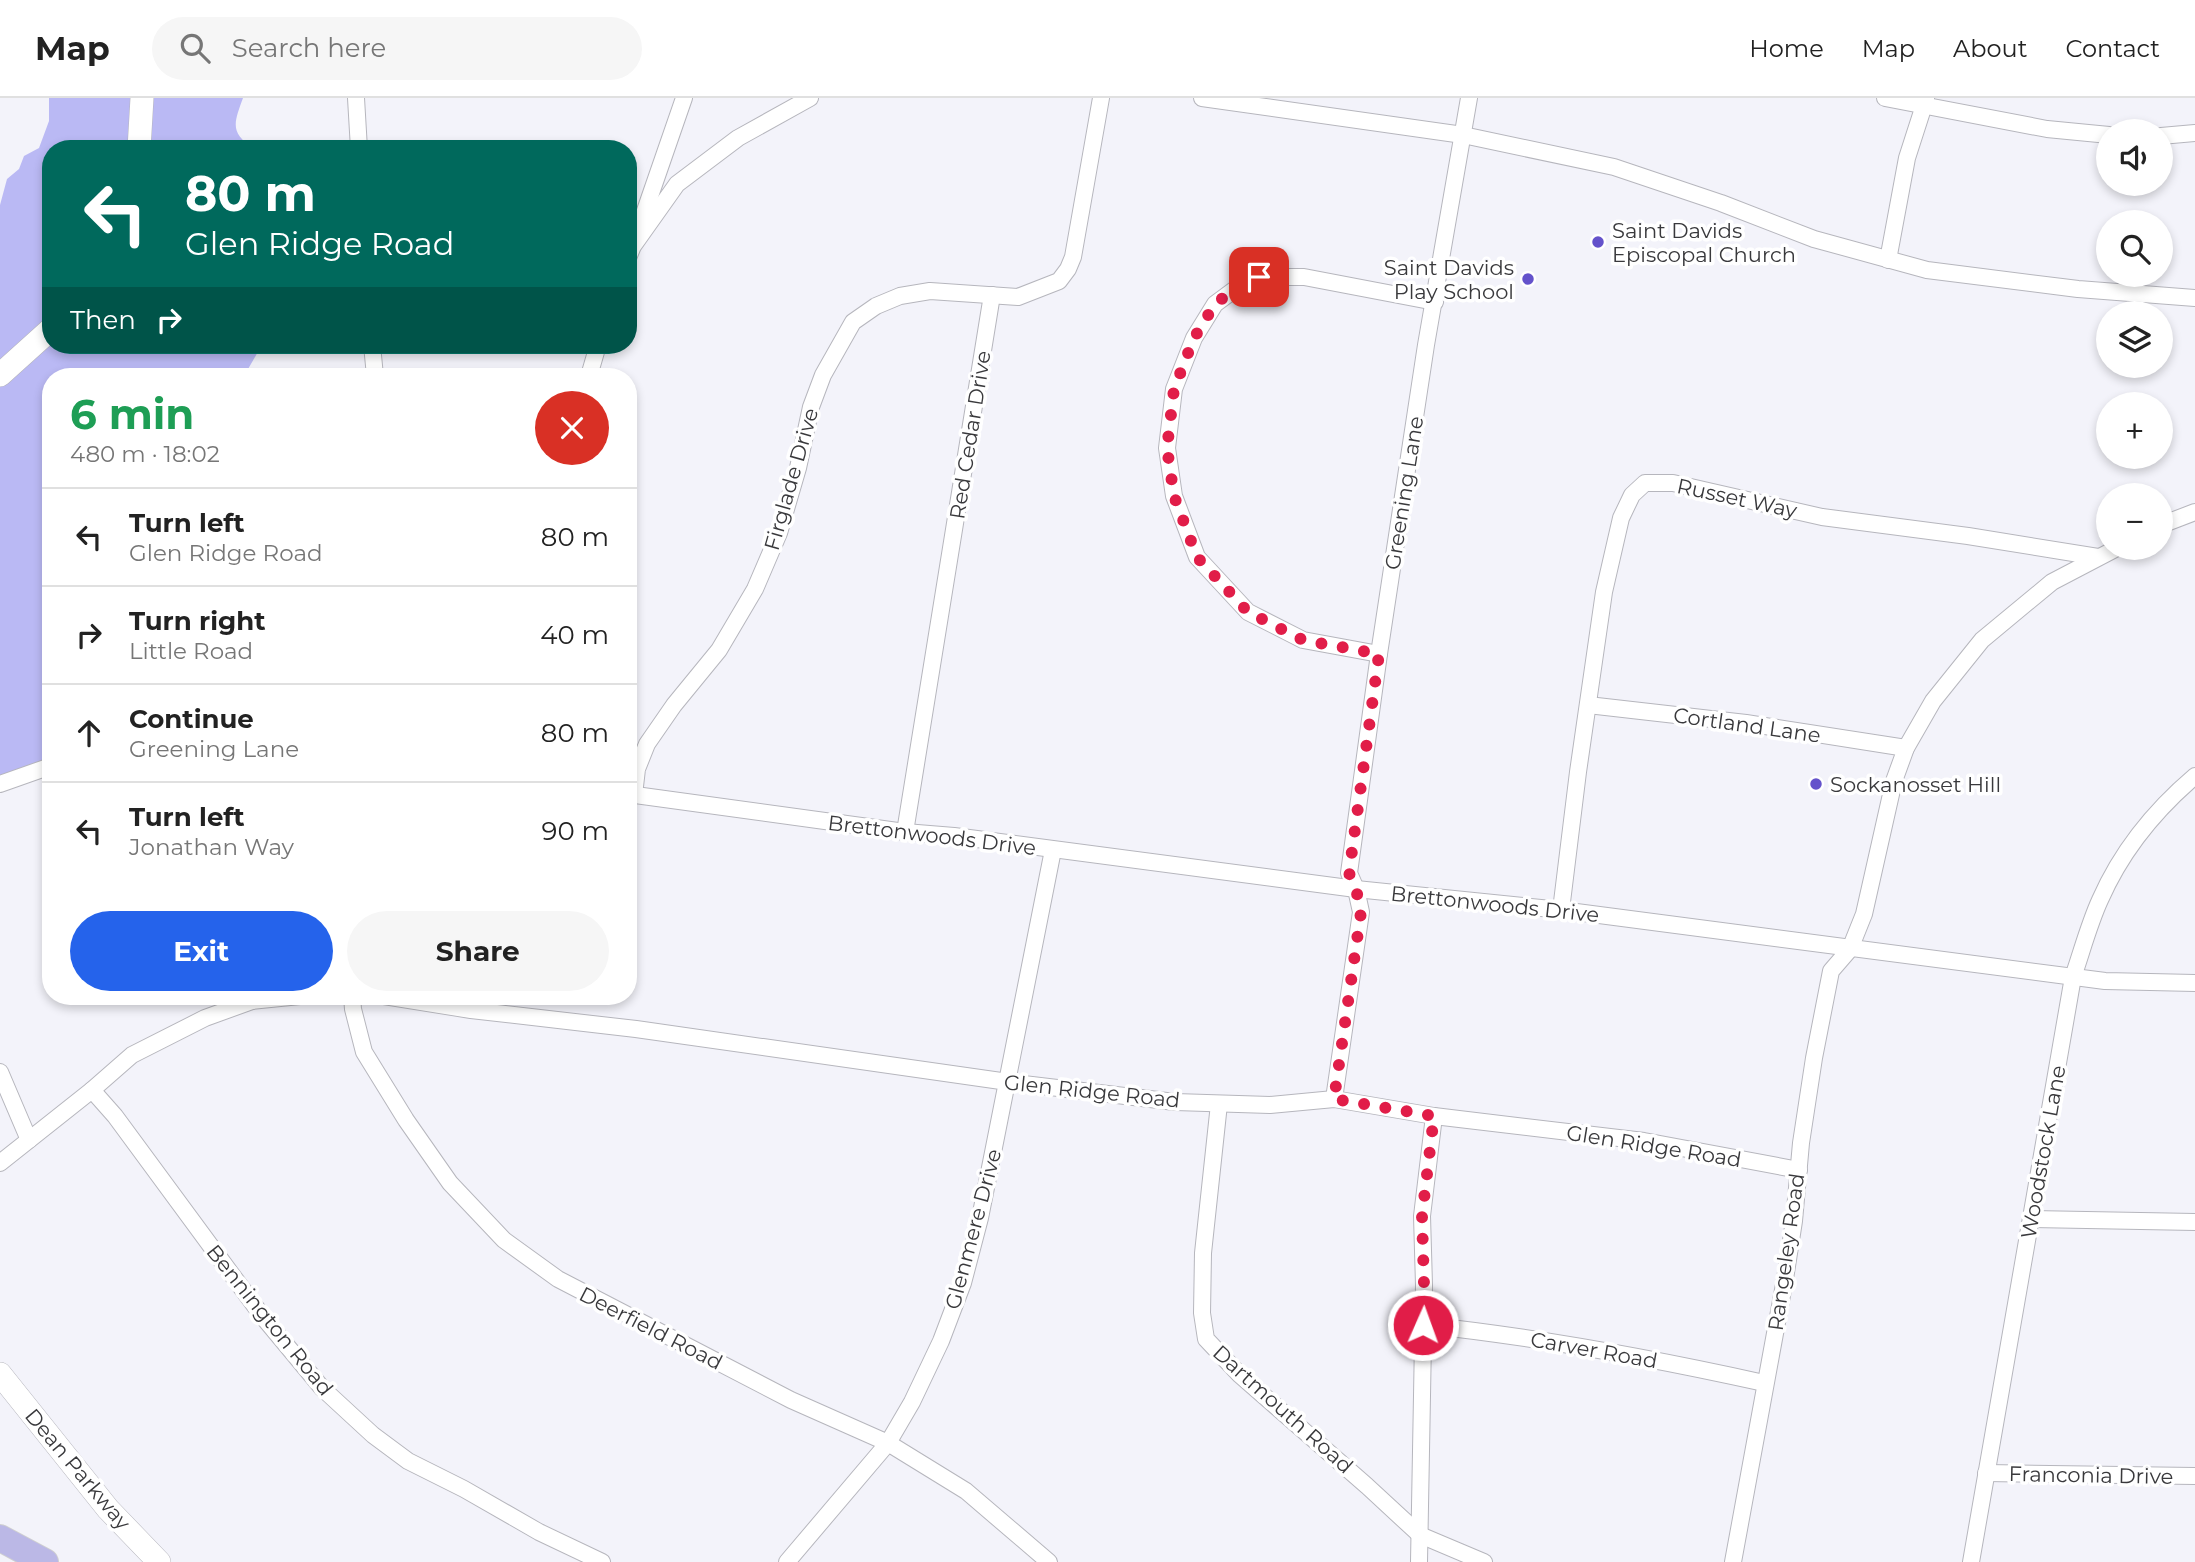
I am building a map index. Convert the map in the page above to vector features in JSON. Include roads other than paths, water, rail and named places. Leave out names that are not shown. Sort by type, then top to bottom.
[{"type":"main road","points":[[140,140],[142,98]]},
{"type":"main road","points":[[0,375],[42,337]]},
{"type":"main road","name":"Dean Parkway","points":[[0,1374],[108,1509],[159,1562]]},
{"type":"main road","points":[[0,1538],[45,1562]]},
{"type":"street","points":[[356,98],[358,140]]},
{"type":"street","points":[[637,232],[684,98]]},
{"type":"street","points":[[637,242],[677,184],[737,138],[810,98]]},
{"type":"street","points":[[992,295],[1018,297],[1036,292],[1059,281],[1068,270],[1082,213],[1101,98]]},
{"type":"street","points":[[1202,98],[1463,135],[1614,167],[1814,239],[1927,270],[2078,289],[2195,298]]},
{"type":"street","name":"Greening Lane","points":[[1334,1099],[1361,912],[1349,873],[1426,345],[1469,98]]},
{"type":"street","points":[[1885,98],[1925,102],[2047,129],[2096,134]]},
{"type":"street","points":[[1888,260],[1907,158],[1925,102]]},
{"type":"street","points":[[2173,135],[2195,133]]},
{"type":"street","points":[[1379,654],[1303,640],[1248,612],[1197,557],[1174,496],[1167,448],[1174,389],[1194,338],[1215,304],[1238,287],[1259,277],[1304,277],[1435,302]]},
{"type":"street","name":"Firglade Drive","points":[[637,769],[647,744],[674,705],[719,650],[755,589],[779,533],[823,375],[853,322],[876,306],[900,296],[930,291],[992,295]]},
{"type":"street","name":"Red Cedar Drive","points":[[905,832],[992,295]]},
{"type":"street","name":"Russet Way","points":[[1561,910],[1604,592],[1621,518],[1632,495],[1644,483],[1673,483],[1822,517],[1968,536],[2096,557]]},
{"type":"street","points":[[2173,520],[2195,512]]},
{"type":"street","name":"Rangeley Road","points":[[1733,1562],[1785,1279],[1814,1058],[1831,971],[1850,949],[1864,914],[1894,781],[1906,748],[1933,701],[1982,640],[2052,582],[2096,558]]},
{"type":"street","name":"Cortland Lane","points":[[1588,705],[1746,723],[1906,748]]},
{"type":"street","points":[[0,784],[42,769]]},
{"type":"street","name":"Woodstock Lane","points":[[1971,1562],[2073,976],[2100,900],[2120,862],[2145,827],[2175,793],[2195,776]]},
{"type":"street","name":"Brettonwoods Drive","points":[[637,795],[905,832],[954,836],[1356,889],[1561,910],[2105,981],[2195,983]]},
{"type":"street","name":"Glenmere Drive","points":[[787,1562],[888,1443],[912,1402],[941,1341],[963,1283],[980,1218],[1053,850]]},
{"type":"street","points":[[0,1163],[132,1055],[205,1018],[242,1005]]},
{"type":"street","name":"Deerfield Road","points":[[353,1005],[364,1052],[399,1108],[450,1183],[504,1240],[558,1279],[791,1400],[888,1443],[966,1491],[1049,1562]]},
{"type":"street","name":"Glen Ridge Road","points":[[440,1005],[636,1029],[1008,1082],[1175,1101],[1270,1105],[1334,1099],[1434,1116],[1644,1142],[1799,1170]]},
{"type":"street","points":[[0,1072],[29,1140]]},
{"type":"street","name":"Bennington Road","points":[[92,1090],[115,1116],[263,1317],[332,1398],[373,1435],[408,1461],[539,1532],[602,1562]]},
{"type":"street","name":"Dartmouth Road","points":[[1219,1104],[1203,1253],[1202,1313],[1206,1339],[1240,1375],[1420,1535],[1485,1562]]},
{"type":"street","points":[[1419,1562],[1424,1285],[1422,1216],[1434,1116]]},
{"type":"street","points":[[2032,1219],[2195,1222]]},
{"type":"street","name":"Carver Road","points":[[1423,1325],[1607,1350],[1764,1383]]},
{"type":"street","name":"Franconia Drive","points":[[1986,1474],[2195,1476]]},
{"type":"place","name":"Saint Davids Episcopal Church","points":[[1598,242]]},
{"type":"place","name":"Saint Davids Play School","points":[[1528,279]]},
{"type":"place","name":"Sockanosset Hill","points":[[1816,784]]}]
